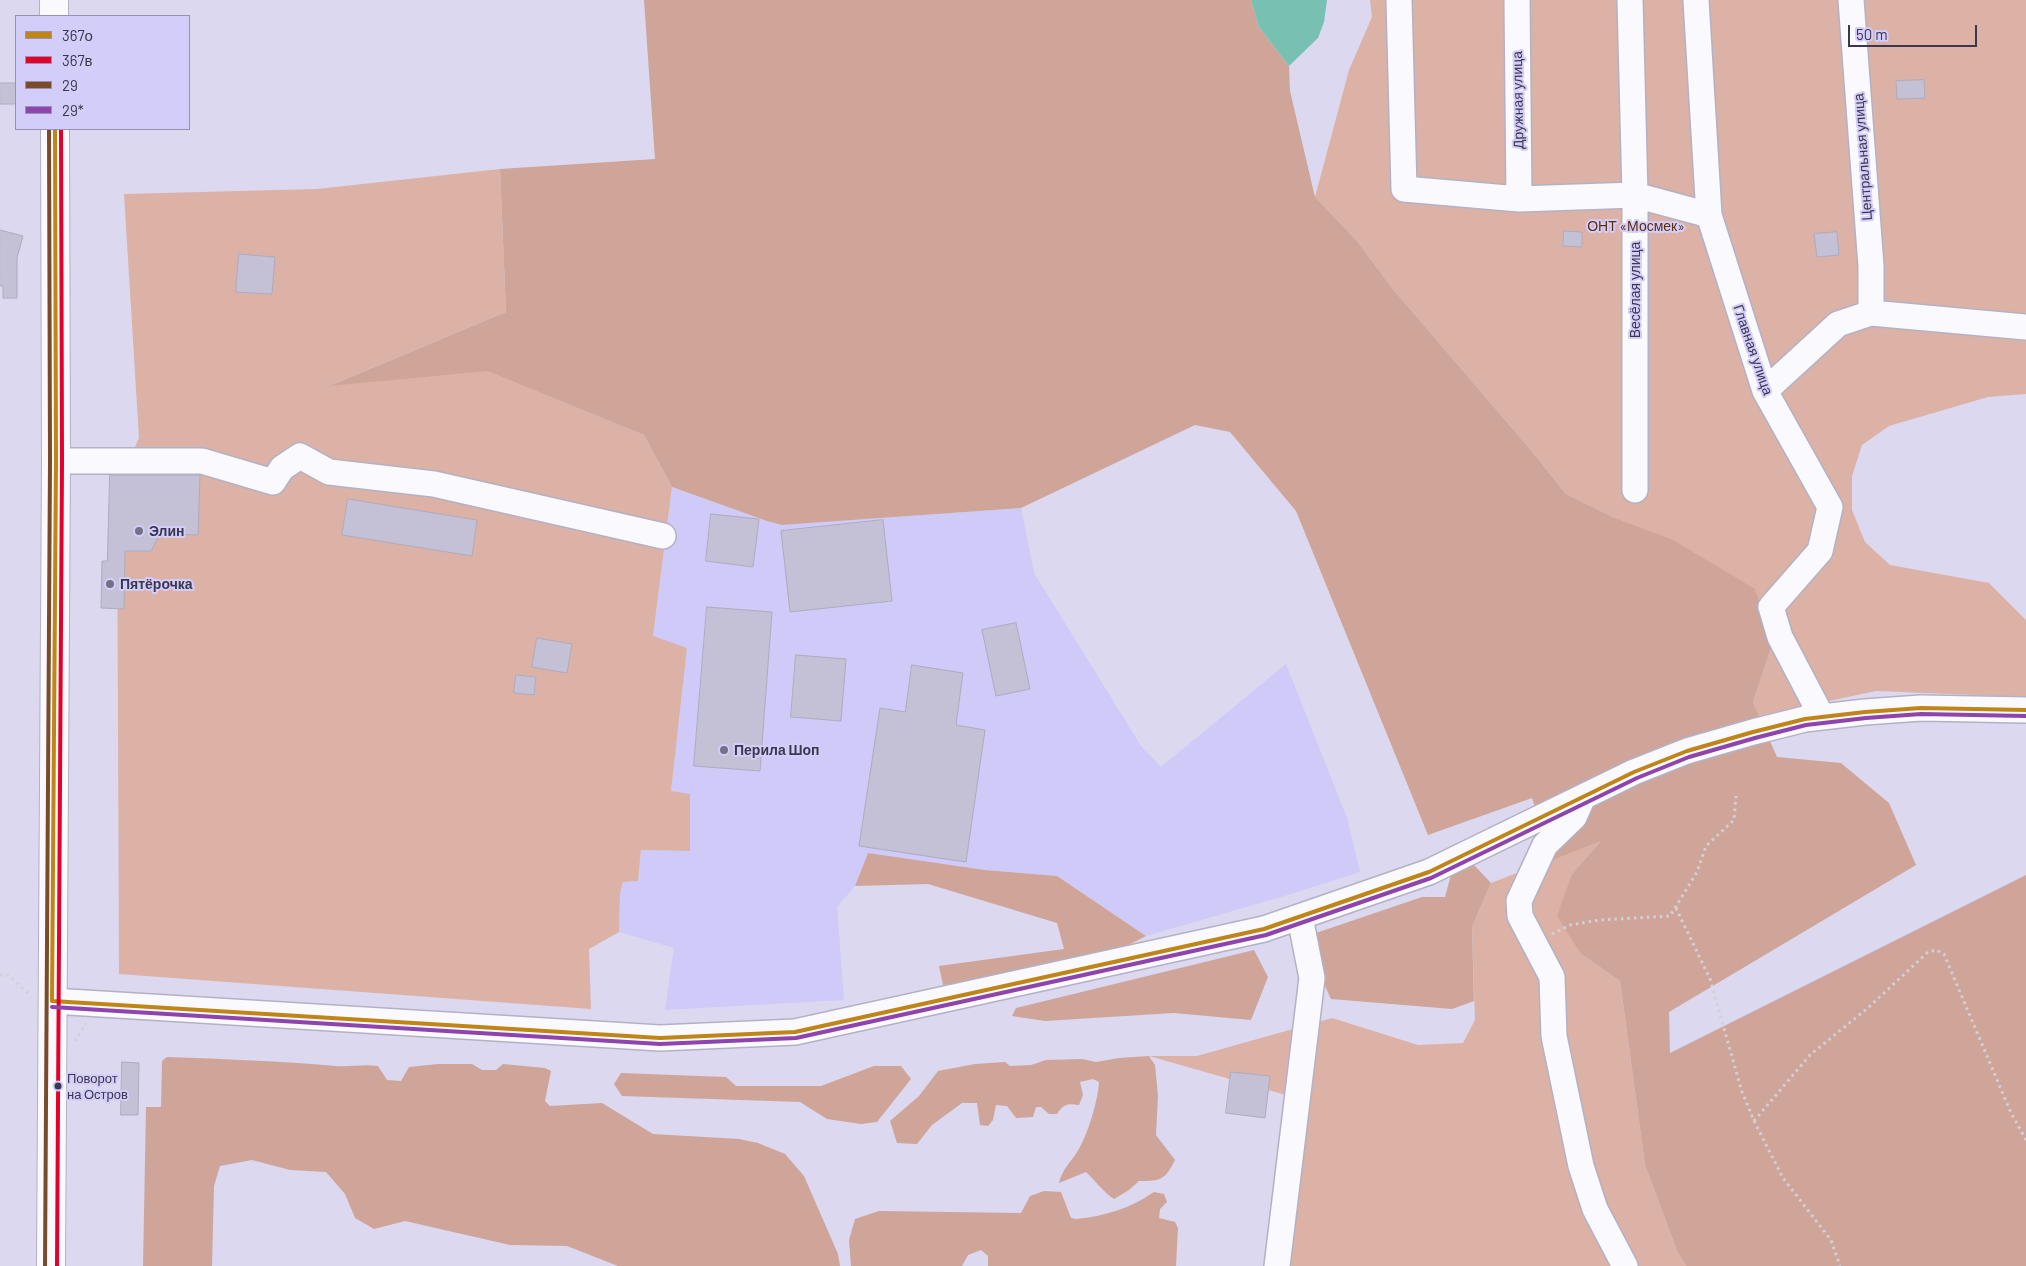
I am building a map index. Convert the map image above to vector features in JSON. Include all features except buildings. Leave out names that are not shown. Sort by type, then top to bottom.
[{"type":"main road","points":[[54,0],[54,15]]},
{"type":"main road","points":[[51,1266],[56,461],[55,130]]},
{"type":"street","points":[[1399,0],[1404,189],[1520,199],[1635,195],[1708,215]]},
{"type":"street","name":"Дружная улица","points":[[1517,0],[1520,199]]},
{"type":"street","name":"Весёлая улица","points":[[1630,0],[1635,195],[1635,490]]},
{"type":"street","name":"Главная улица","points":[[1696,0],[1708,215],[1765,390],[1830,507],[1820,551],[1771,608],[1780,637],[1822,717]]},
{"type":"street","name":"Центральная улица","points":[[1851,0],[1870,266],[1871,313]]},
{"type":"street","points":[[1765,390],[1838,324],[1871,313],[2026,327]]},
{"type":"street","points":[[56,461],[202,461],[273,482],[282,468],[300,456],[330,472],[434,484],[663,536]]},
{"type":"street","points":[[52,1001],[660,1038],[795,1032],[1264,929],[1430,872],[1634,772],[1687,751],[1796,721],[1865,712],[1921,708],[2026,710]]},
{"type":"street","points":[[1583,797],[1574,817],[1545,845],[1519,901],[1520,916],[1552,977],[1554,1036],[1581,1166],[1595,1209],[1625,1266]]},
{"type":"street","points":[[1276,1266],[1312,978],[1300,917]]},
{"type":"path","points":[[1534,943],[1570,925],[1599,920],[1670,916],[1697,872],[1706,846],[1734,820],[1736,796]]},
{"type":"path","points":[[1676,908],[1710,979],[1742,1092],[1754,1121],[1783,1178],[1831,1240],[1840,1266]]},
{"type":"path","points":[[1754,1121],[1810,1055],[1868,1007],[1928,952],[1936,950],[1944,954],[2011,1113],[2026,1140]]},
{"type":"path","points":[[0,975],[8,975],[31,996],[52,1001]]},
{"type":"path","points":[[75,1049],[75,1039],[92,1015]]},
{"type":"shaded area","points":[[644,0],[1251,0],[1259,27],[1289,66],[1290,91],[1315,197],[1357,241],[1392,288],[1566,494],[1617,519],[1673,540],[1755,589],[1772,645],[1753,702],[1777,757],[1841,763],[1889,803],[1916,865],[1669,1012],[1670,1053],[2026,875],[2026,1266],[1686,1266],[1677,1251],[1645,1165],[1620,981],[1581,954],[1557,916],[1572,874],[1601,841],[1552,860],[1532,798],[1428,835],[1296,511],[1230,432],[1195,425],[1021,508],[782,525],[672,487],[644,435],[488,371],[329,386],[506,312],[500,169],[655,159]]},
{"type":"shaded area","points":[[1251,0],[1327,0],[1324,22],[1318,38],[1289,66],[1259,27]]},
{"type":"shaded area","points":[[672,487],[782,525],[1021,508],[1034,573],[1141,746],[1161,767],[1286,664],[1347,818],[1360,872],[1146,936],[1057,876],[985,870],[868,853],[855,886],[837,907],[844,1000],[665,1010],[674,948],[619,932],[620,893],[623,882],[638,881],[641,850],[690,851],[671,791],[687,648],[653,637]]},
{"type":"shaded area","points":[[868,853],[985,870],[1057,876],[1146,936],[1117,951],[1021,975],[943,985],[939,966],[1064,949],[1057,923],[928,884],[855,886]]},
{"type":"shaded area","points":[[1474,865],[1491,883],[1472,927],[1474,1001],[1452,1009],[1331,999],[1319,973],[1313,934],[1422,897],[1445,897],[1451,875]]},
{"type":"shaded area","points":[[1254,950],[1268,977],[1251,1020],[1174,1013],[1045,1021],[1012,1016],[1016,1008]]},
{"type":"shaded area","points":[[1149,1056],[1155,1065],[1158,1096],[1156,1135],[1175,1160],[1162,1178],[1152,1181],[1139,1181],[1114,1199],[1086,1172],[1059,1183],[1065,1169],[1079,1149],[1089,1126],[1095,1107],[1099,1082],[1093,1079],[1080,1082],[1083,1095],[1079,1105],[1066,1105],[1057,1114],[1049,1114],[1041,1107],[1036,1107],[1033,1117],[1016,1118],[1007,1106],[996,1105],[993,1120],[988,1126],[980,1125],[977,1103],[962,1103],[932,1125],[917,1144],[897,1143],[890,1121],[919,1096],[938,1071],[975,1064],[1005,1062],[1010,1066],[1031,1065],[1046,1060],[1082,1059],[1096,1062]]},
{"type":"shaded area","points":[[167,1057],[273,1061],[336,1066],[378,1066],[387,1080],[401,1081],[409,1067],[438,1064],[472,1064],[482,1070],[496,1070],[503,1064],[545,1068],[551,1071],[545,1101],[550,1106],[602,1103],[653,1134],[739,1139],[758,1143],[785,1154],[804,1176],[838,1254],[840,1266],[618,1266],[567,1246],[510,1245],[405,1221],[374,1229],[355,1218],[345,1194],[326,1172],[290,1170],[252,1160],[220,1166],[214,1186],[212,1266],[143,1266],[146,1107],[161,1107],[162,1061]]},
{"type":"shaded area","points":[[874,1066],[901,1066],[911,1079],[877,1122],[861,1124],[827,1119],[800,1102],[622,1096],[614,1084],[621,1073],[726,1077],[736,1086],[821,1086]]},
{"type":"shaded area","points":[[1044,1191],[1061,1192],[1071,1218],[1076,1219],[1116,1211],[1154,1192],[1164,1194],[1167,1202],[1160,1209],[1159,1218],[1175,1222],[1178,1228],[1176,1266],[988,1266],[988,1256],[981,1250],[968,1255],[962,1266],[851,1266],[849,1240],[855,1219],[879,1211],[1021,1213],[1030,1196]]},
{"type":"green space","name":"ОНТ «Мосмек»","points":[[1370,0],[2026,0],[2026,394],[1988,397],[1889,426],[1862,445],[1852,476],[1852,510],[1865,542],[1890,565],[1989,583],[2026,620],[2026,697],[1876,691],[1759,716],[1753,702],[1772,645],[1617,519],[1566,494],[1392,288],[1357,241],[1315,197],[1349,70],[1372,17]]},
{"type":"green space","points":[[500,169],[506,312],[331,385],[488,370],[644,435],[672,487],[653,636],[687,648],[671,791],[690,794],[690,851],[641,850],[638,881],[623,882],[620,893],[619,932],[589,949],[591,1009],[119,974],[117,488],[139,438],[124,194],[317,189]]},
{"type":"green space","points":[[1602,840],[1572,874],[1581,954],[1620,981],[1645,1165],[1677,1251],[1686,1266],[1287,1266],[1307,1101],[1149,1056],[1197,1056],[1332,1018],[1418,1045],[1463,1043],[1475,1020],[1472,927],[1491,883]]},
{"type":"transit line","name":"29","points":[[45,1266],[50,461],[49,130]]},
{"type":"transit line","name":"367о","points":[[52,1001],[56,461],[55,130]]},
{"type":"transit line","name":"367в","points":[[57,1266],[62,461],[61,130]]},
{"type":"transit line","name":"367о","points":[[52,1001],[660,1038],[795,1032],[1264,929],[1429,872],[1634,772],[1687,751],[1753,732],[1805,719],[1865,712],[1921,708],[2026,710]]},
{"type":"transit line","name":"29*","points":[[52,1007],[660,1044],[796,1038],[1266,935],[1431,878],[1637,778],[1689,757],[1755,738],[1806,725],[1866,718],[1921,714],[2026,716]]},
{"type":"place","name":"Элин","points":[[139,531]]},
{"type":"place","name":"Пятёрочка","points":[[110,584]]},
{"type":"place","name":"Перила Шоп","points":[[724,750]]},
{"type":"place","name":"Поворот на Остров","points":[[58,1086]]}]
